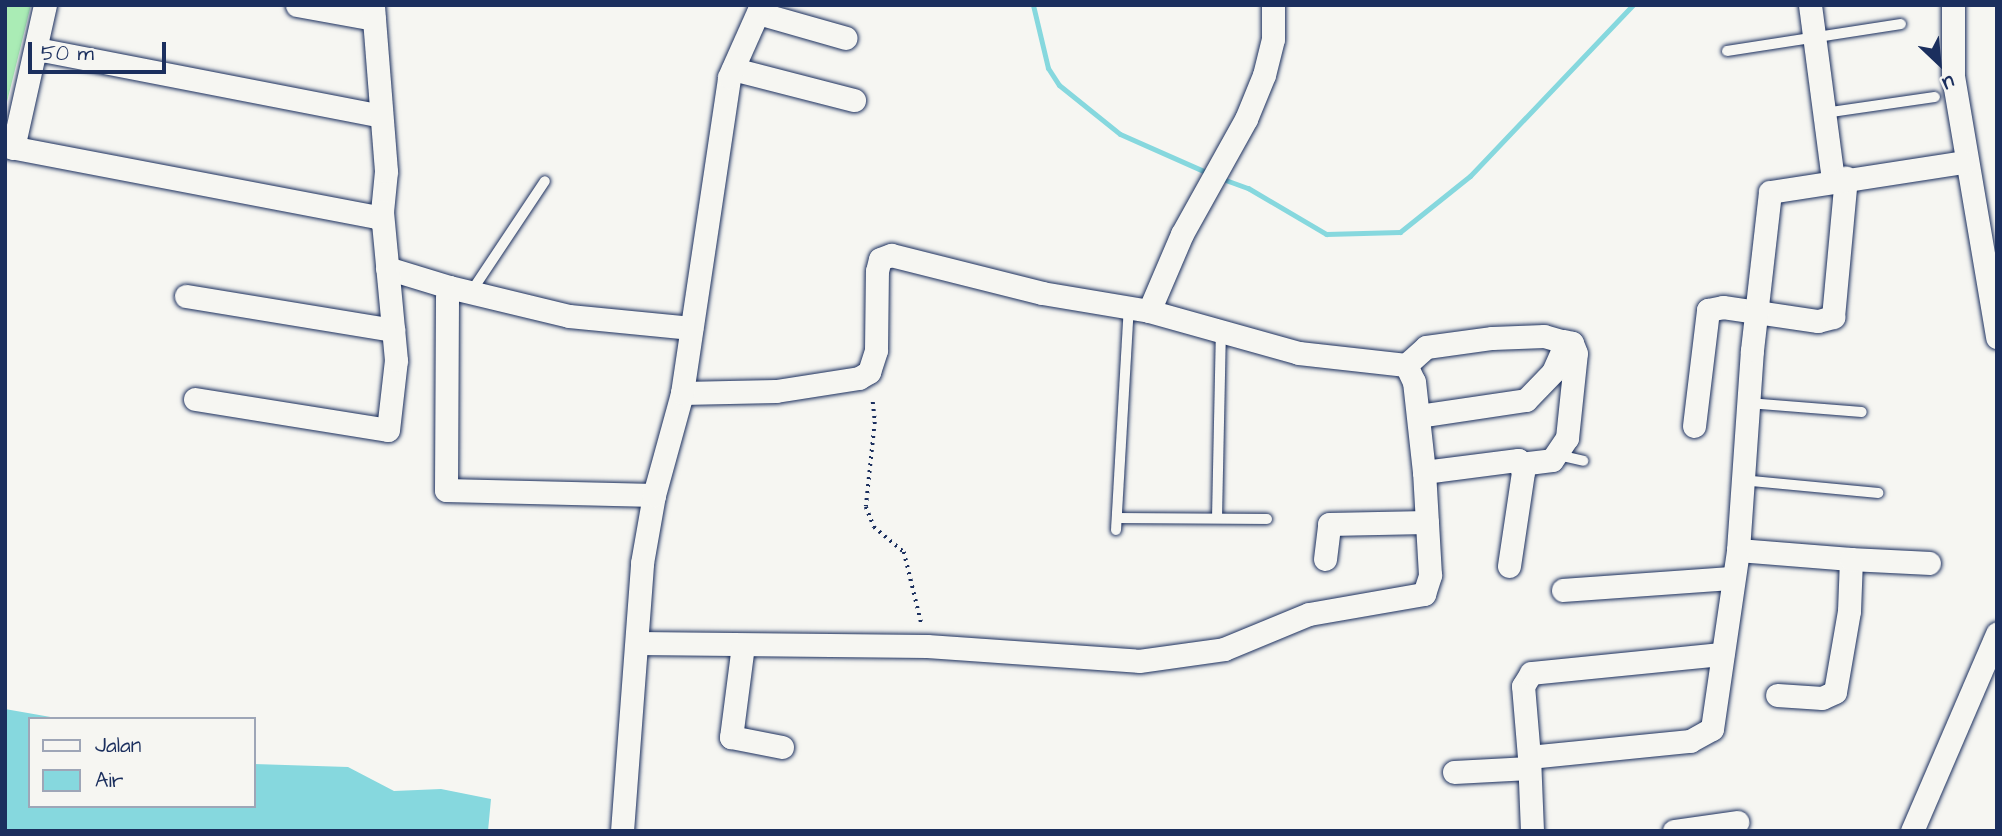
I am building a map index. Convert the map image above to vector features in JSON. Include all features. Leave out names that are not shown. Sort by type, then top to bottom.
[{"type":"street","points":[[45,5],[37,50],[9,147],[363,218],[382,212]]},
{"type":"street","points":[[195,399],[388,430],[396,360],[382,212],[386,171],[374,12],[297,5]]},
{"type":"street","points":[[1139,309],[1220,166],[1264,75],[1273,39],[1273,5]]},
{"type":"street","points":[[1694,426],[1708,310],[1723,307],[1818,321],[1833,317],[1839,179],[1823,113],[1810,5]]},
{"type":"street","points":[[1953,5],[1953,76],[1964,162],[1992,294],[1997,337]]},
{"type":"street","points":[[622,831],[642,563],[654,495],[682,393],[733,69],[760,9],[846,38]]},
{"type":"street","points":[[37,50],[381,116]]},
{"type":"street","points":[[733,69],[854,100]]},
{"type":"street","points":[[1454,772],[1643,747],[1708,735],[1714,721],[1730,578],[1738,550],[1741,480],[1767,197],[1775,188],[1964,162]]},
{"type":"street","points":[[682,393],[804,389],[859,379],[869,372],[876,350],[877,271],[880,259],[891,255],[1042,293],[1139,309],[1221,328],[1299,353],[1406,365],[1426,347],[1544,336],[1573,344],[1576,365],[1567,438],[1558,456],[1549,461],[1520,464],[1510,458],[1424,472]]},
{"type":"street","points":[[387,268],[460,290],[569,316],[691,328]]},
{"type":"street","points":[[460,290],[446,491],[654,495]]},
{"type":"street","points":[[186,296],[393,330]]},
{"type":"street","points":[[1419,416],[1526,400],[1563,354],[1561,341]]},
{"type":"street","points":[[637,643],[927,646],[1108,663],[1224,649],[1309,614],[1424,594],[1430,575],[1424,472],[1414,382],[1406,365]]},
{"type":"street","points":[[1508,566],[1523,472],[1520,464]]},
{"type":"street","points":[[1325,559],[1329,524],[1427,522]]},
{"type":"street","points":[[1738,550],[1929,563]]},
{"type":"street","points":[[1777,695],[1822,698],[1835,692],[1849,611],[1852,559]]},
{"type":"street","points":[[1563,590],[1730,578]]},
{"type":"street","points":[[1912,831],[1997,634]]},
{"type":"street","points":[[743,645],[732,737],[782,747]]},
{"type":"street","points":[[1531,831],[1523,686],[1531,673],[1722,654]]},
{"type":"street","points":[[1674,831],[1737,822]]},
{"type":"lane","points":[[1727,51],[1901,24]]},
{"type":"lane","points":[[1823,113],[1935,97]]},
{"type":"lane","points":[[460,290],[545,181]]},
{"type":"lane","points":[[1116,530],[1119,518],[1122,386],[1139,309]]},
{"type":"lane","points":[[1217,518],[1221,328]]},
{"type":"lane","points":[[1748,403],[1863,412]]},
{"type":"lane","points":[[1558,456],[1583,461]]},
{"type":"lane","points":[[1741,480],[1878,493]]},
{"type":"lane","points":[[1119,518],[1267,519]]},
{"type":"path","points":[[873,402],[875,422],[866,507],[874,527],[904,552],[927,646]]},
{"type":"green space","points":[[5,5],[31,5],[5,110]]},
{"type":"water","points":[[5,709],[51,717],[28,717],[28,808],[256,808],[256,764],[348,767],[394,791],[441,789],[491,799],[488,831],[5,831]]},
{"type":"waterway","points":[[1033,5],[1048,68],[1059,85],[1120,134],[1208,173]]},
{"type":"waterway","points":[[1220,178],[1248,188],[1326,234],[1400,232],[1470,176],[1633,5]]}]
